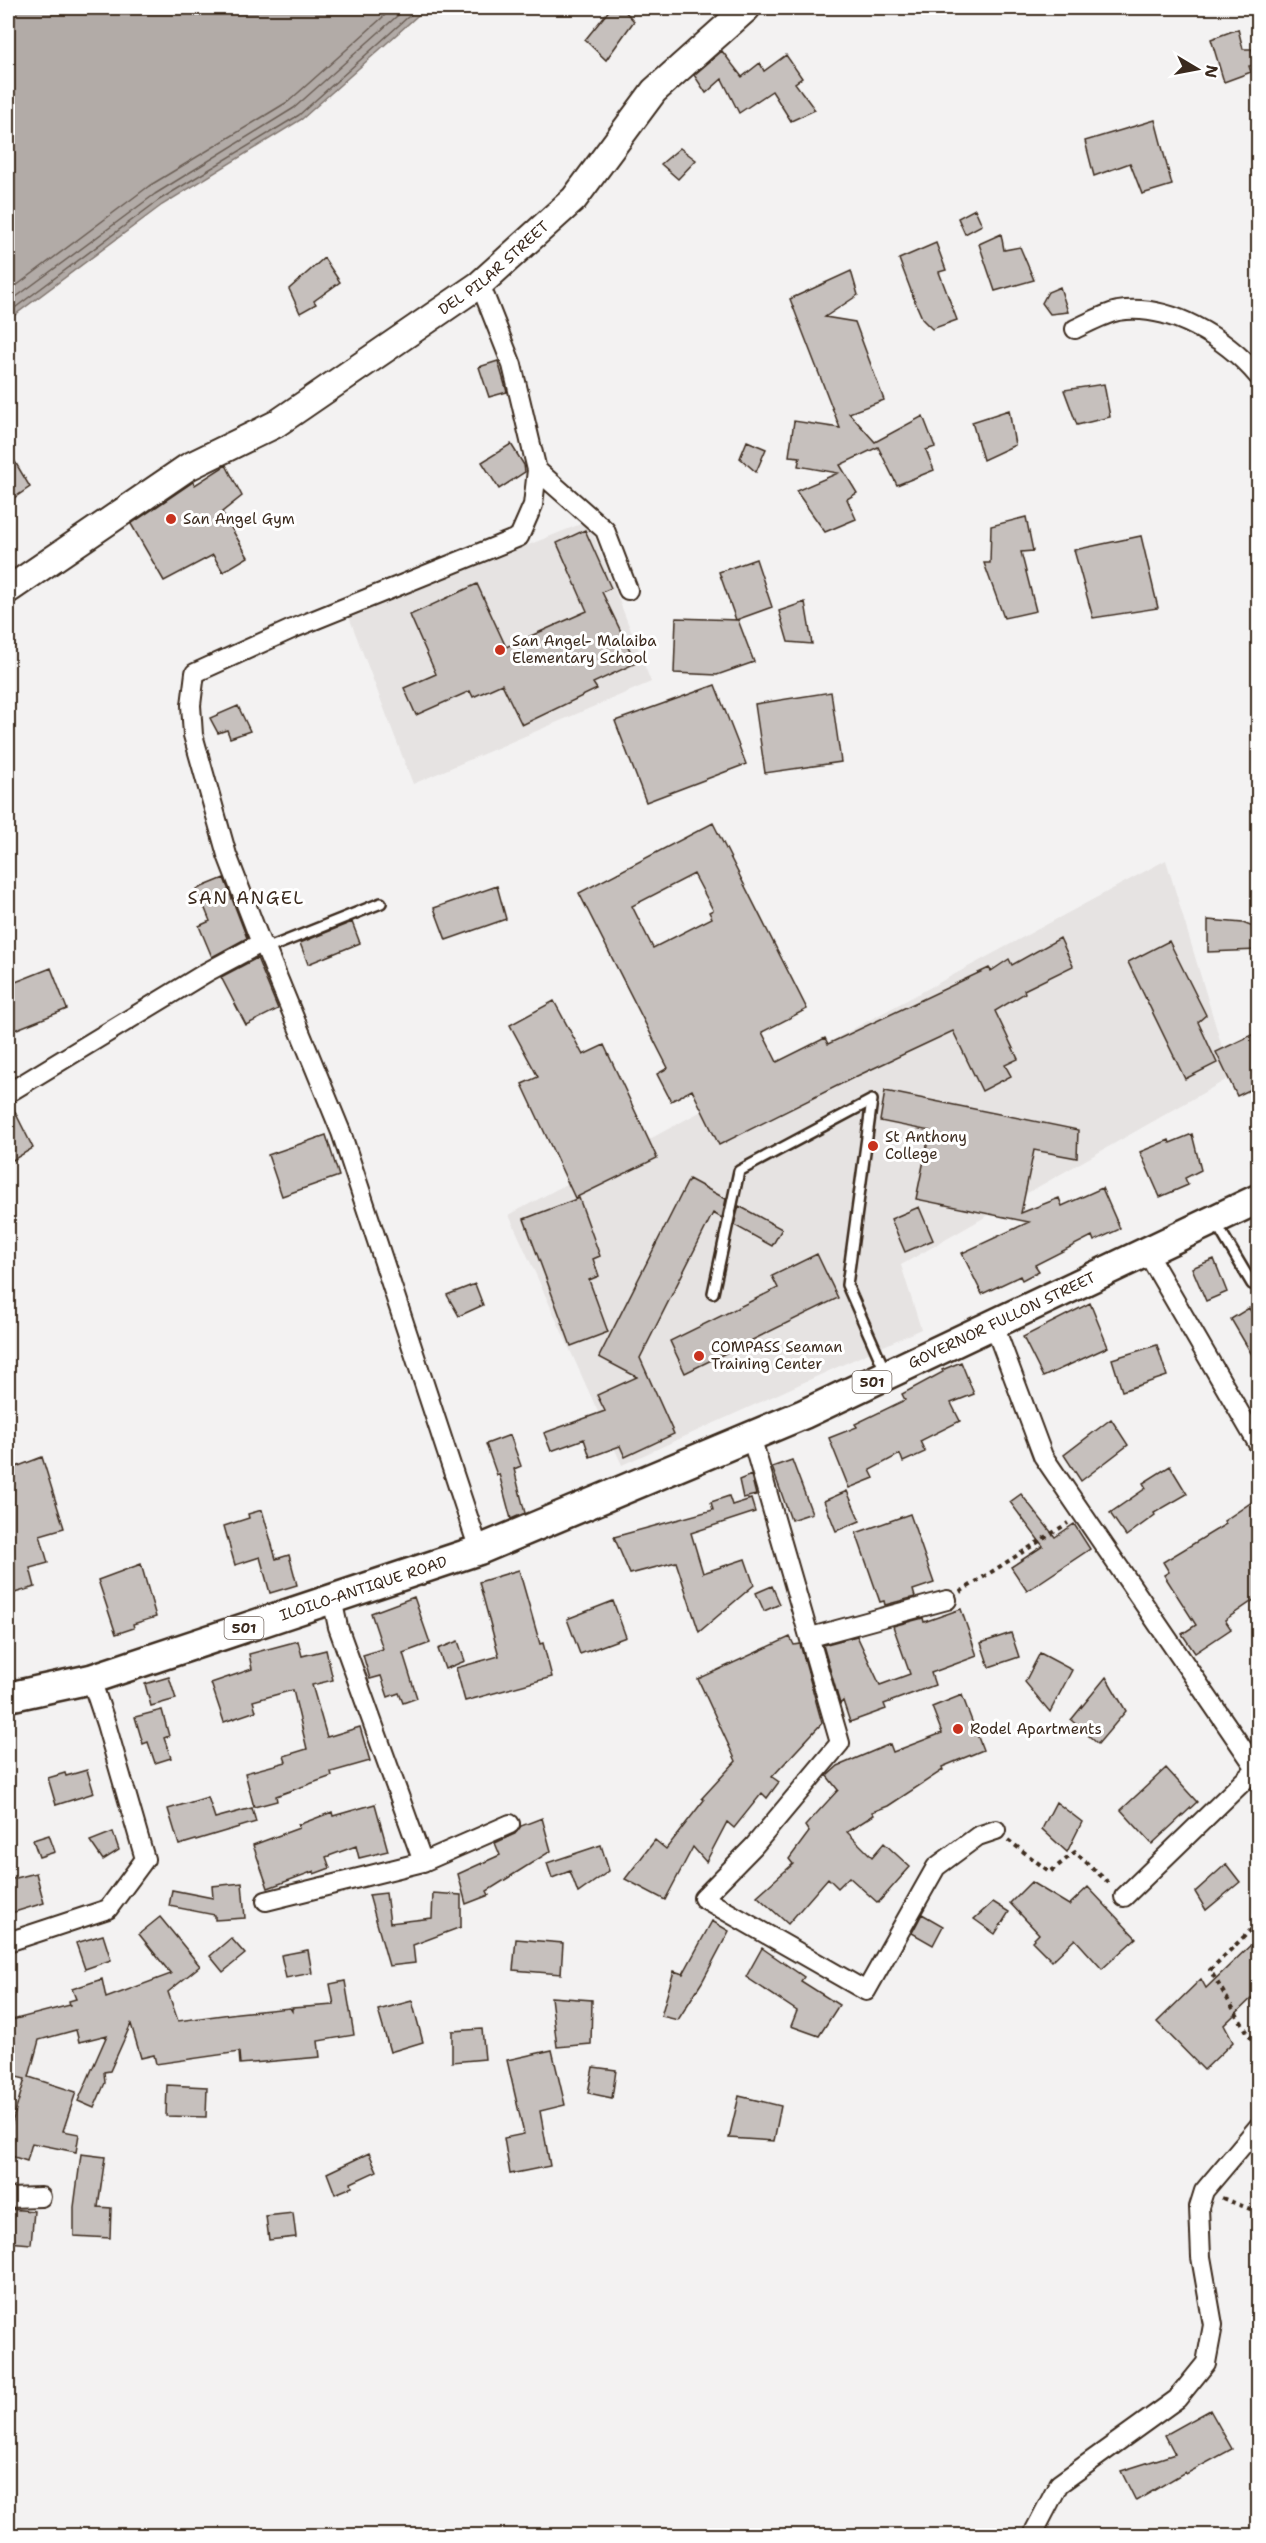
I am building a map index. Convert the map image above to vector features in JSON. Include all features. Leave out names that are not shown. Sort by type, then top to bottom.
[{"type":"main road","name":"GOVERNOR FULLON STREET","points":[[479,1550],[751,1436],[888,1375],[1258,1199]]},
{"type":"main road","name":"ILOILO-ANTIQUE ROAD","points":[[8,1697],[90,1679],[479,1550]]},
{"type":"street","name":"DEL PILAR STREET","points":[[8,590],[188,467],[276,424],[480,284],[574,199],[654,92],[747,8]]},
{"type":"street","points":[[479,1550],[341,1132],[227,855],[193,735],[191,705],[195,673],[292,629],[519,537],[533,505],[537,470],[512,365],[480,284]]},
{"type":"street","points":[[1075,329],[1117,311],[1156,312],[1190,323],[1221,342],[1258,376]]},
{"type":"street","points":[[537,470],[605,530],[628,590]]},
{"type":"street","points":[[8,1093],[207,972],[263,946]]},
{"type":"street","points":[[1146,1251],[1258,1444]]},
{"type":"street","points":[[994,1325],[1043,1456],[1258,1769],[1124,1897]]},
{"type":"street","points":[[751,1436],[840,1743],[754,1846],[703,1898],[866,1991],[936,1867],[978,1836],[996,1830]]},
{"type":"street","points":[[332,1599],[338,1627],[423,1862]]},
{"type":"street","points":[[811,1637],[947,1600]]},
{"type":"street","points":[[8,1942],[108,1909],[145,1859],[106,1724],[90,1679]]},
{"type":"street","points":[[266,1901],[423,1862],[510,1824]]},
{"type":"street","points":[[1035,2535],[1059,2484],[1177,2399],[1206,2363],[1213,2325],[1202,2257],[1199,2207],[1204,2191],[1258,2127]]},
{"type":"street","points":[[8,2198],[41,2197]]},
{"type":"lane","points":[[263,946],[381,903]]},
{"type":"lane","points":[[712,1293],[739,1171],[872,1100],[847,1285],[888,1375]]},
{"type":"lane","points":[[1214,1220],[1252,1284],[1258,1281]]},
{"type":"path","points":[[947,1600],[1082,1514]]},
{"type":"path","points":[[996,1830],[1050,1872],[1075,1852],[1124,1897]]},
{"type":"path","points":[[1258,1923],[1210,1970],[1258,2050]]},
{"type":"path","points":[[1204,2191],[1258,2212]]},
{"type":"shaded area","name":"San Angel- Malaiba Elementary School","points":[[588,521],[651,682],[413,784],[349,617]]},
{"type":"shaded area","name":"St Anthony College","points":[[1166,860],[1231,1077],[901,1265],[921,1329],[622,1465],[509,1215]]},
{"type":"water","points":[[8,8],[426,8],[302,119],[162,205],[8,320]]},
{"type":"building","points":[[611,8],[622,8],[634,21],[606,60],[585,40]]},
{"type":"building","points":[[1238,29],[1243,49],[1252,49],[1256,65],[1249,66],[1251,72],[1224,82],[1211,39]]},
{"type":"building","points":[[722,51],[742,77],[760,63],[764,71],[786,55],[802,78],[795,83],[815,110],[791,121],[772,91],[739,113],[722,79],[706,93],[694,75]]},
{"type":"building","points":[[1155,120],[1172,185],[1142,194],[1130,163],[1094,176],[1085,141]]},
{"type":"building","points":[[680,148],[696,160],[678,179],[661,164]]},
{"type":"building","points":[[975,209],[982,225],[965,234],[958,218]]},
{"type":"building","points":[[1001,234],[1004,250],[1020,247],[1034,280],[995,291],[979,244]]},
{"type":"building","points":[[936,243],[946,270],[939,272],[957,320],[932,329],[923,320],[899,259]]},
{"type":"building","points":[[324,258],[340,282],[314,301],[316,304],[300,313],[289,289]]},
{"type":"building","points":[[851,271],[858,295],[825,317],[855,322],[884,400],[849,413],[875,442],[923,416],[935,447],[926,450],[934,470],[897,485],[878,447],[840,465],[857,493],[847,499],[856,519],[825,532],[796,491],[838,473],[798,466],[800,457],[789,456],[794,421],[840,428],[790,299]]},
{"type":"building","points":[[1060,287],[1068,312],[1050,314],[1042,303],[1048,292]]},
{"type":"building","points":[[498,361],[507,392],[489,397],[479,367]]},
{"type":"building","points":[[1104,384],[1110,417],[1077,425],[1064,390]]},
{"type":"building","points":[[1009,410],[1015,445],[983,460],[972,422]]},
{"type":"building","points":[[747,441],[766,449],[756,472],[740,458]]},
{"type":"building","points":[[511,444],[524,465],[525,472],[499,489],[482,462]]},
{"type":"building","points":[[8,450],[30,487],[8,502]]},
{"type":"building","points":[[226,465],[242,496],[222,512],[248,557],[223,572],[213,555],[164,581],[131,524],[193,482],[195,485]]},
{"type":"building","points":[[1026,517],[1033,551],[1021,552],[1036,611],[1004,618],[984,563],[990,563],[991,526]]},
{"type":"building","points":[[585,530],[611,588],[602,592],[636,663],[593,683],[597,689],[522,725],[502,684],[473,697],[470,691],[416,715],[404,688],[436,674],[410,615],[477,584],[506,647],[587,611],[557,543]]},
{"type":"building","points":[[1141,536],[1158,608],[1093,618],[1074,550]]},
{"type":"building","points":[[756,559],[772,607],[736,620],[719,572]]},
{"type":"building","points":[[805,602],[812,644],[788,642],[779,611]]},
{"type":"building","points":[[676,618],[738,620],[754,662],[717,675],[674,673]]},
{"type":"building","points":[[715,685],[746,764],[646,802],[615,721]]},
{"type":"building","points":[[831,692],[841,762],[765,773],[755,704]]},
{"type":"building","points":[[238,706],[250,731],[230,738],[227,730],[218,733],[210,718]]},
{"type":"building","points":[[713,823],[807,1009],[762,1032],[777,1062],[825,1038],[828,1044],[989,968],[991,971],[1009,959],[1012,965],[1060,938],[1073,966],[1024,990],[1025,993],[995,1011],[1018,1059],[1005,1065],[1011,1076],[982,1091],[953,1031],[719,1145],[692,1090],[671,1101],[657,1074],[668,1068],[579,893]],"holes":[[[694,874],[713,910],[709,912],[712,918],[653,948],[632,906]]]},
{"type":"building","points":[[224,878],[247,938],[212,957],[199,926],[210,921],[197,889]]},
{"type":"building","points":[[497,886],[506,919],[446,940],[434,908]]},
{"type":"building","points":[[1208,920],[1243,923],[1258,929],[1258,950],[1208,952]]},
{"type":"building","points":[[352,922],[360,943],[308,964],[300,943]]},
{"type":"building","points":[[1169,941],[1206,1015],[1198,1022],[1217,1063],[1185,1079],[1128,962]]},
{"type":"building","points":[[257,958],[278,1009],[246,1025],[221,977]]},
{"type":"building","points":[[51,968],[67,1009],[12,1031],[8,1019],[8,985]]},
{"type":"building","points":[[554,1001],[583,1055],[604,1045],[657,1158],[575,1198],[522,1084],[538,1077],[510,1025]]},
{"type":"building","points":[[1258,1032],[1258,1086],[1237,1096],[1216,1052]]},
{"type":"building","points":[[885,1091],[1078,1130],[1077,1158],[1034,1150],[1021,1213],[1059,1198],[1062,1206],[1102,1188],[1120,1229],[1094,1241],[1092,1236],[1035,1265],[1039,1271],[1022,1280],[1020,1276],[982,1294],[962,1253],[1029,1222],[916,1199],[930,1131],[880,1121]]},
{"type":"building","points":[[8,1104],[11,1104],[33,1148],[8,1163]]},
{"type":"building","points":[[1192,1134],[1201,1170],[1185,1178],[1188,1185],[1160,1197],[1140,1152],[1169,1140],[1170,1143]]},
{"type":"building","points":[[326,1135],[339,1176],[282,1196],[268,1155]]},
{"type":"building","points":[[689,1179],[726,1199],[722,1218],[713,1213],[640,1358],[674,1434],[625,1457],[620,1446],[590,1457],[584,1439],[551,1451],[544,1433],[605,1411],[597,1395],[637,1377],[599,1357]]},
{"type":"building","points":[[579,1198],[600,1256],[593,1259],[599,1276],[589,1280],[608,1332],[571,1346],[524,1219]]},
{"type":"building","points":[[739,1206],[782,1229],[772,1246],[734,1225]]},
{"type":"building","points":[[919,1207],[933,1240],[905,1252],[891,1219]]},
{"type":"building","points":[[817,1254],[838,1298],[685,1373],[670,1341],[778,1288],[772,1276]]},
{"type":"building","points":[[1214,1259],[1227,1292],[1206,1301],[1192,1268]]},
{"type":"building","points":[[475,1284],[483,1305],[459,1316],[447,1295]]},
{"type":"building","points":[[1090,1303],[1108,1347],[1043,1377],[1023,1337]]},
{"type":"building","points":[[1249,1308],[1258,1323],[1258,1365],[1231,1319]]},
{"type":"building","points":[[1157,1345],[1167,1376],[1122,1391],[1112,1359]]},
{"type":"building","points":[[961,1362],[974,1394],[951,1403],[960,1421],[920,1441],[925,1452],[903,1462],[900,1454],[870,1470],[874,1478],[849,1488],[829,1438],[857,1427],[855,1424],[905,1400],[902,1394],[943,1372],[942,1370]]},
{"type":"building","points":[[1111,1419],[1128,1445],[1081,1481],[1064,1455]]},
{"type":"building","points":[[510,1435],[521,1466],[514,1469],[525,1513],[511,1519],[499,1474],[497,1475],[486,1444]]},
{"type":"building","points":[[42,1457],[64,1528],[40,1535],[48,1563],[30,1568],[35,1587],[8,1595],[8,1470]]},
{"type":"building","points":[[792,1460],[812,1513],[791,1520],[772,1467]]},
{"type":"building","points":[[1170,1466],[1187,1494],[1154,1513],[1155,1515],[1126,1536],[1110,1513],[1146,1488],[1143,1483]]},
{"type":"building","points":[[751,1475],[756,1495],[743,1498],[739,1480]]},
{"type":"building","points":[[847,1491],[860,1521],[836,1531],[824,1501]]},
{"type":"building","points":[[1021,1494],[1055,1537],[1074,1524],[1090,1549],[1027,1591],[1011,1567],[1043,1546],[1010,1502]]},
{"type":"building","points":[[729,1496],[732,1505],[751,1499],[755,1512],[691,1533],[703,1573],[745,1559],[754,1585],[699,1632],[676,1562],[630,1574],[614,1537],[713,1510],[711,1502]]},
{"type":"building","points":[[1258,1498],[1258,1597],[1225,1620],[1231,1629],[1195,1653],[1182,1634],[1196,1625],[1164,1575],[1169,1572],[1163,1562],[1226,1524],[1224,1521]]},
{"type":"building","points":[[262,1510],[276,1559],[289,1555],[297,1585],[270,1593],[260,1557],[235,1565],[224,1526],[249,1518],[248,1514]]},
{"type":"building","points":[[910,1514],[934,1583],[913,1590],[915,1597],[885,1605],[884,1601],[880,1602],[856,1533]]},
{"type":"building","points":[[141,1564],[156,1617],[133,1624],[134,1628],[116,1634],[98,1580]]},
{"type":"building","points":[[519,1570],[552,1677],[465,1701],[456,1668],[499,1656],[479,1582]]},
{"type":"building","points":[[772,1586],[780,1604],[764,1611],[756,1593]]},
{"type":"building","points":[[414,1597],[430,1643],[403,1653],[417,1698],[403,1703],[399,1693],[388,1697],[381,1676],[370,1679],[363,1655],[383,1649],[371,1613]]},
{"type":"building","points":[[613,1601],[626,1637],[580,1654],[567,1619]]},
{"type":"building","points":[[961,1609],[977,1656],[931,1673],[935,1685],[884,1704],[886,1709],[850,1722],[843,1701],[840,1704],[823,1645],[857,1636],[880,1685],[910,1674],[893,1626],[923,1618],[924,1622]]},
{"type":"building","points":[[1011,1633],[1019,1657],[989,1667],[981,1643]]},
{"type":"building","points":[[790,1637],[794,1645],[800,1644],[822,1723],[772,1777],[779,1782],[767,1798],[762,1793],[734,1828],[727,1822],[706,1862],[693,1847],[665,1900],[625,1879],[655,1840],[666,1849],[704,1800],[702,1798],[736,1761],[698,1679]]},
{"type":"building","points":[[298,1641],[302,1656],[326,1650],[333,1680],[312,1685],[327,1737],[360,1727],[370,1761],[331,1772],[332,1776],[276,1796],[277,1801],[254,1807],[245,1773],[286,1762],[284,1756],[307,1749],[293,1690],[253,1701],[256,1711],[224,1722],[211,1683],[252,1669],[249,1654]]},
{"type":"building","points":[[458,1641],[465,1661],[445,1669],[438,1649]]},
{"type":"building","points":[[1040,1653],[1072,1670],[1050,1712],[1025,1682]]},
{"type":"building","points":[[169,1677],[176,1699],[151,1706],[145,1684]]},
{"type":"building","points":[[1106,1677],[1126,1711],[1098,1744],[1071,1720]]},
{"type":"building","points":[[962,1695],[983,1750],[942,1767],[943,1770],[888,1806],[872,1812],[874,1815],[847,1832],[872,1857],[884,1843],[910,1867],[878,1903],[849,1877],[838,1888],[828,1878],[788,1924],[757,1896],[793,1864],[789,1859],[809,1832],[805,1826],[838,1790],[827,1776],[838,1766],[890,1744],[893,1752],[942,1733],[932,1707]]},
{"type":"building","points":[[162,1710],[169,1736],[164,1738],[171,1758],[155,1763],[148,1742],[143,1744],[135,1717]]},
{"type":"building","points":[[1166,1768],[1197,1802],[1152,1844],[1121,1810]]},
{"type":"building","points":[[87,1770],[94,1793],[56,1805],[48,1778]]},
{"type":"building","points":[[208,1797],[215,1818],[252,1808],[256,1822],[179,1845],[168,1809]]},
{"type":"building","points":[[1056,1802],[1082,1822],[1067,1852],[1042,1829]]},
{"type":"building","points":[[375,1804],[388,1851],[359,1858],[356,1846],[326,1857],[330,1868],[314,1874],[314,1871],[268,1888],[253,1845],[299,1828],[298,1825],[332,1812],[333,1816]]},
{"type":"building","points":[[542,1818],[551,1851],[487,1891],[489,1895],[466,1904],[458,1874],[500,1855],[495,1843],[515,1834],[521,1826]]},
{"type":"building","points":[[113,1832],[119,1850],[103,1860],[90,1841]]},
{"type":"building","points":[[49,1835],[55,1852],[39,1857],[33,1840]]},
{"type":"building","points":[[601,1845],[609,1871],[578,1893],[570,1871],[552,1878],[547,1863]]},
{"type":"building","points":[[1226,1864],[1240,1882],[1206,1910],[1195,1892]]},
{"type":"building","points":[[36,1873],[44,1903],[8,1914],[8,1880]]},
{"type":"building","points":[[1031,1882],[1069,1905],[1088,1887],[1136,1938],[1102,1969],[1075,1939],[1052,1961],[1032,1941],[1039,1934],[1010,1903]]},
{"type":"building","points":[[242,1883],[245,1918],[215,1920],[215,1915],[169,1906],[172,1890],[213,1898],[212,1886]]},
{"type":"building","points":[[386,1893],[390,1923],[432,1918],[433,1893],[461,1895],[461,1927],[413,1945],[415,1963],[389,1966],[369,1895]]},
{"type":"building","points":[[993,1902],[1009,1912],[995,1934],[974,1919]]},
{"type":"building","points":[[922,1914],[943,1926],[933,1945],[912,1933]]},
{"type":"building","points":[[160,1917],[200,1966],[168,1992],[178,2021],[238,2013],[290,2008],[292,2011],[292,2008],[334,2005],[330,1984],[345,1981],[354,2035],[318,2041],[320,2057],[240,2064],[239,2052],[156,2064],[154,2055],[141,2058],[131,2024],[110,2071],[104,2072],[105,2083],[94,2108],[78,2101],[107,2035],[79,2042],[76,2030],[39,2040],[29,2077],[76,2092],[63,2131],[79,2134],[76,2152],[32,2143],[27,2161],[8,2155],[8,2125],[11,2126],[25,2079],[8,2075],[8,2021],[70,2005],[69,2001],[76,1999],[72,1989],[102,1979],[106,1998],[171,1974],[139,1934]]},
{"type":"building","points":[[712,1921],[729,1931],[702,1982],[678,2020],[661,2016],[674,1971],[683,1974]]},
{"type":"building","points":[[103,1935],[111,1960],[85,1969],[76,1943]]},
{"type":"building","points":[[231,1938],[245,1954],[223,1972],[210,1956]]},
{"type":"building","points":[[1258,1938],[1258,1992],[1224,2025],[1233,2042],[1204,2070],[1157,2022],[1201,1979],[1206,1988]]},
{"type":"building","points":[[516,1939],[563,1943],[561,1974],[513,1970]]},
{"type":"building","points":[[762,1948],[804,1977],[801,1981],[839,2005],[819,2036],[791,2026],[797,2011],[746,1977]]},
{"type":"building","points":[[308,1950],[312,1973],[286,1978],[281,1955]]},
{"type":"building","points":[[551,1997],[592,2000],[591,2044],[557,2047]]},
{"type":"building","points":[[412,2001],[423,2042],[390,2052],[378,2010]]},
{"type":"building","points":[[482,2029],[485,2059],[452,2062],[452,2031]]},
{"type":"building","points":[[552,2050],[565,2105],[540,2111],[550,2166],[510,2174],[504,2138],[524,2134],[507,2060]]},
{"type":"building","points":[[593,2067],[616,2070],[612,2098],[588,2093]]},
{"type":"building","points":[[167,2085],[207,2087],[206,2117],[166,2116]]},
{"type":"building","points":[[739,2096],[781,2106],[774,2141],[729,2138]]},
{"type":"building","points":[[369,2153],[377,2171],[351,2183],[352,2187],[335,2194],[327,2173]]},
{"type":"building","points":[[81,2154],[105,2157],[98,2207],[111,2208],[110,2238],[74,2236],[74,2207]]},
{"type":"building","points":[[8,2209],[34,2211],[31,2244],[8,2242]]},
{"type":"building","points":[[293,2213],[296,2237],[269,2240],[266,2216]]},
{"type":"building","points":[[1210,2410],[1232,2449],[1186,2474],[1185,2472],[1136,2501],[1121,2471],[1175,2454],[1165,2435]]},
{"type":"place","name":"San Angel Gym","points":[[171,519]]},
{"type":"place","name":"San Angel- Malaiba Elementary School","points":[[500,650]]},
{"type":"place","name":"St Anthony College","points":[[873,1146]]},
{"type":"place","name":"COMPASS Seaman Training Center","points":[[699,1356]]},
{"type":"place","name":"Rodel Apartments","points":[[958,1729]]},
{"type":"district","name":"SAN ANGEL","points":[[246,898]]}]
